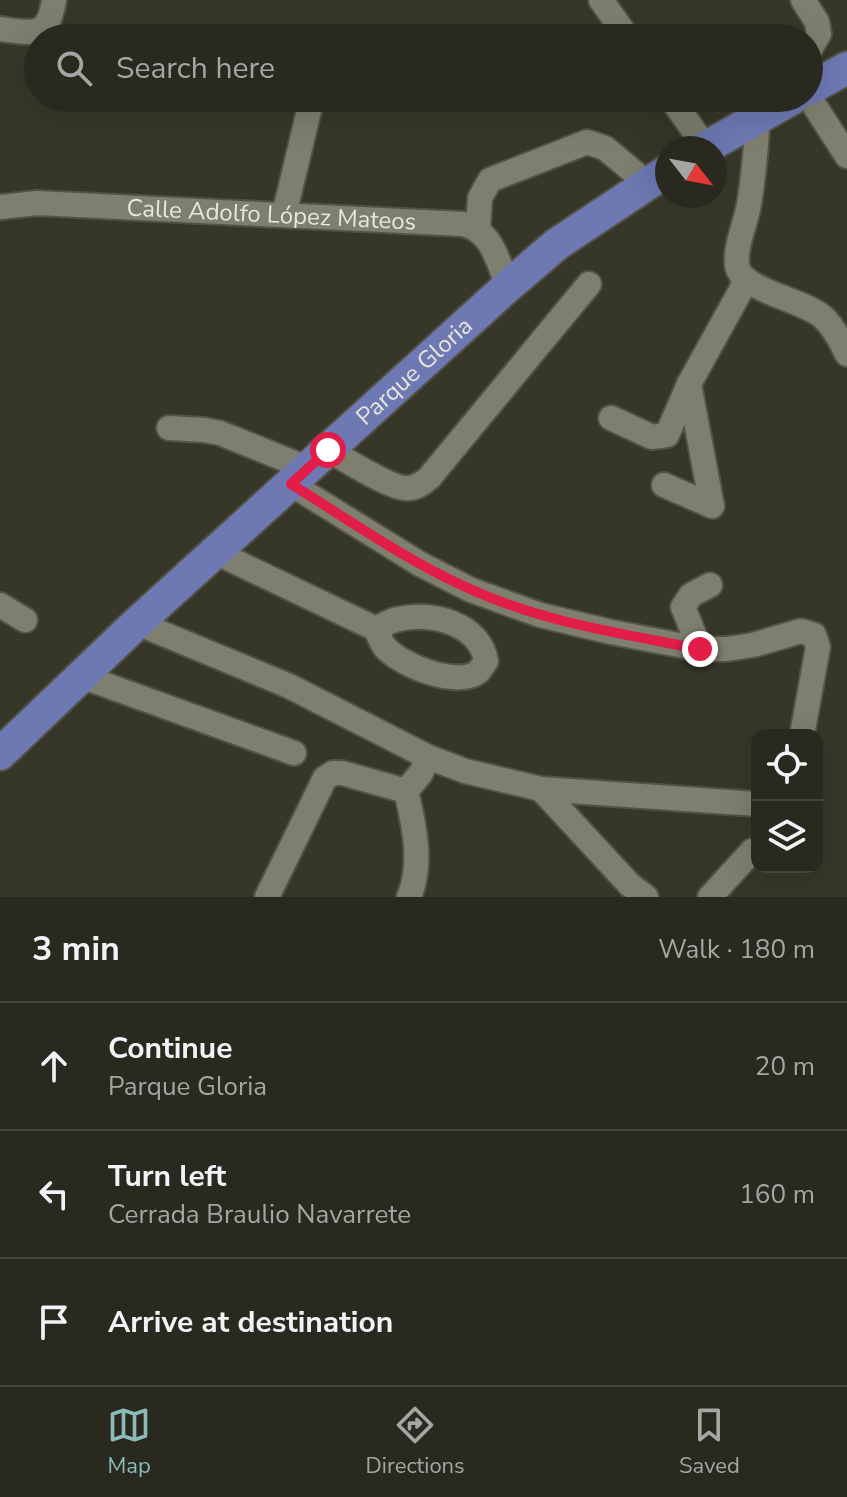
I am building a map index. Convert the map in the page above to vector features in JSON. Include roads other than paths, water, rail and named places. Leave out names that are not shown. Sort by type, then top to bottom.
[{"type":"main road","points":[[823,81],[847,68]]},
{"type":"main road","points":[[726,136],[766,112]]},
{"type":"main road","name":"Parque Gloria","points":[[5,741],[81,676],[508,286],[557,244],[655,178]]},
{"type":"street","points":[[48,24],[54,0]]},
{"type":"street","points":[[601,0],[618,24]]},
{"type":"street","points":[[803,0],[817,24]]},
{"type":"street","points":[[0,29],[24,30]]},
{"type":"street","points":[[284,215],[309,112]]},
{"type":"street","points":[[681,112],[698,136]]},
{"type":"street","points":[[774,112],[737,248],[737,269],[746,281],[806,305],[823,317],[838,335],[847,354]]},
{"type":"street","points":[[819,112],[847,156]]},
{"type":"street","points":[[508,286],[487,237],[478,228],[480,198],[490,180],[577,144],[597,144],[655,176]]},
{"type":"street","name":"Calle Adolfo López Mateos","points":[[0,207],[37,203],[463,224],[478,228]]},
{"type":"street","points":[[611,418],[660,438],[672,429],[689,384],[746,281]]},
{"type":"street","points":[[169,428],[220,433],[309,468],[406,488],[419,486],[429,478],[589,284]]},
{"type":"street","points":[[664,485],[712,506],[689,384]]},
{"type":"street","points":[[309,468],[420,564],[471,590],[540,615],[700,649],[753,645],[801,631],[814,635],[818,647],[803,729]]},
{"type":"street","points":[[215,552],[376,629]]},
{"type":"street","points":[[700,649],[683,607],[691,595],[710,585]]},
{"type":"street","points":[[0,605],[25,620]]},
{"type":"street","points":[[137,623],[289,686],[428,757],[499,781],[541,789],[751,804]]},
{"type":"street","points":[[81,676],[294,753]]},
{"type":"street","points":[[406,791],[421,773],[428,757]]},
{"type":"street","points":[[267,897],[325,778],[333,773],[342,773],[406,791]]},
{"type":"street","points":[[541,789],[630,885],[646,897]]},
{"type":"street","points":[[406,791],[415,836],[415,867],[409,897]]},
{"type":"street","points":[[710,897],[751,852]]}]
